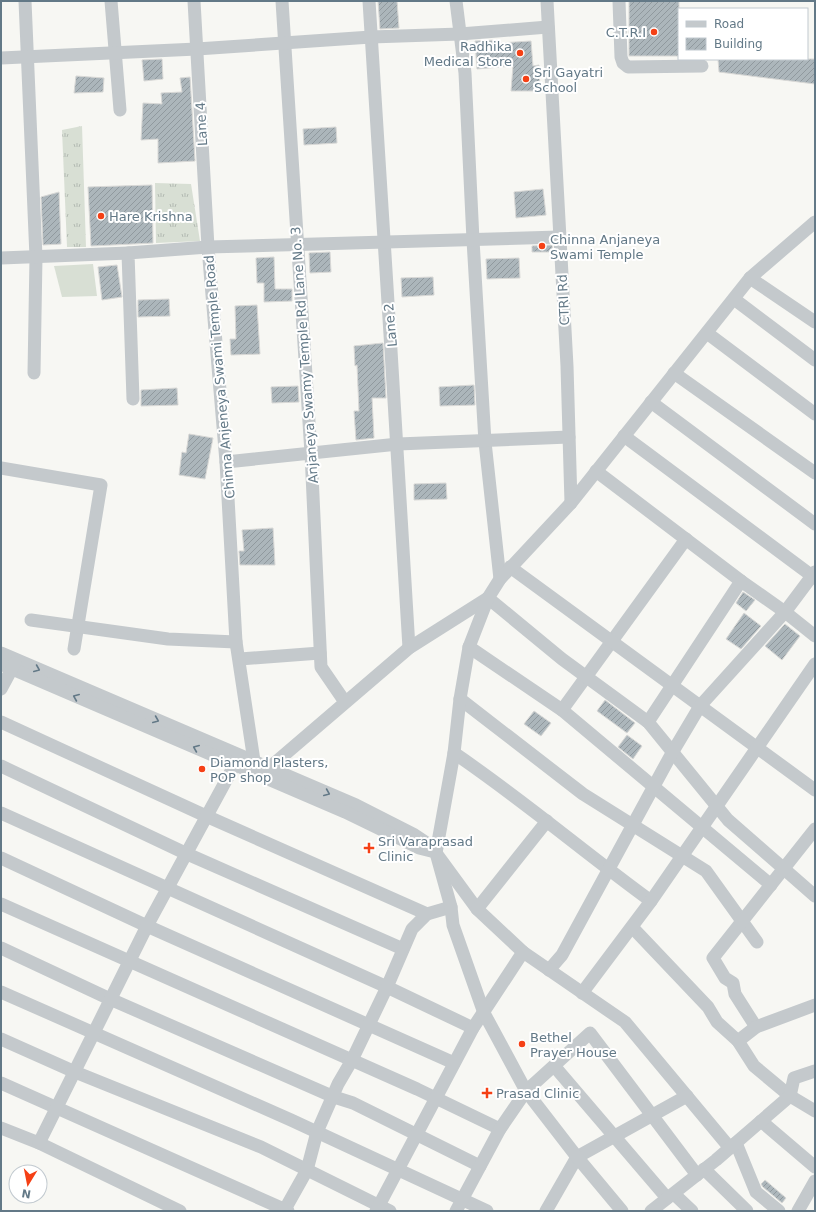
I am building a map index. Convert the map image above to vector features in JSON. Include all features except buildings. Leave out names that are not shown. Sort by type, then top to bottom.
[{"type":"street","points":[[25,1],[29,56],[36,257],[34,373]]},
{"type":"street","points":[[110,1],[120,110]]},
{"type":"street","name":"Lane 4","points":[[194,1],[208,247]]},
{"type":"street","name":"Anjaneya Swamy Temple Rd Lane No. 3","points":[[282,1],[296,244],[311,453],[321,667],[345,702]]},
{"type":"street","name":"Lane 2","points":[[369,1],[398,444],[409,648]]},
{"type":"street","points":[[456,1],[465,73],[485,442],[500,579]]},
{"type":"street","name":"CTRI Rd","points":[[547,1],[560,237],[571,503]]},
{"type":"street","points":[[619,1],[621,57],[623,63],[628,67],[702,66]]},
{"type":"street","points":[[1,58],[197,49],[371,37],[460,34],[548,27]]},
{"type":"street","points":[[622,1211],[577,1157],[526,1091],[484,1013],[454,925],[451,908],[436,853],[454,753],[460,699],[469,647],[488,598],[500,579],[571,503],[750,278],[815,222]]},
{"type":"street","name":"Chinna Anjeneya Swami Temple Road","points":[[254,761],[240,659],[236,642],[226,462],[208,247],[560,237]]},
{"type":"street","points":[[1,258],[129,253],[208,247]]},
{"type":"street","points":[[129,253],[133,399]]},
{"type":"street","points":[[750,278],[815,322]]},
{"type":"street","points":[[734,299],[815,360]]},
{"type":"street","points":[[707,333],[815,414]]},
{"type":"street","points":[[674,373],[815,473]]},
{"type":"street","points":[[651,402],[815,524]]},
{"type":"street","points":[[549,970],[562,955],[653,786],[700,706],[785,612],[814,575],[624,436]]},
{"type":"street","points":[[226,462],[398,444],[569,438]]},
{"type":"street","points":[[1,468],[101,485],[74,649]]},
{"type":"street","points":[[596,471],[815,636]]},
{"type":"street","points":[[562,710],[686,539]]},
{"type":"street","points":[[510,567],[815,790]]},
{"type":"street","points":[[648,722],[741,581]]},
{"type":"street","points":[[269,768],[409,648],[488,598]]},
{"type":"street","points":[[488,598],[586,677],[648,722],[728,820],[815,896]]},
{"type":"street","points":[[31,620],[78,628],[168,639],[236,642]]},
{"type":"street","points":[[469,647],[562,710],[771,885]]},
{"type":"street","points":[[240,659],[320,653]]},
{"type":"street","points":[[1,654],[10,665],[345,812],[419,848],[436,853]]},
{"type":"street","points":[[582,993],[651,901],[815,664]]},
{"type":"street","points":[[1,689],[10,665]]},
{"type":"street","points":[[10,665],[254,761],[389,821],[414,834],[436,853],[477,909],[523,952],[625,1022],[687,1096],[733,1145],[756,1192],[779,1211]]},
{"type":"street","points":[[460,699],[583,794],[706,871],[756,942]]},
{"type":"street","points":[[1,722],[206,816],[427,914]]},
{"type":"street","points":[[454,753],[505,788],[608,870],[651,901]]},
{"type":"street","points":[[39,1143],[75,1072],[92,1033],[147,926],[185,853],[235,764]]},
{"type":"street","points":[[1,766],[185,853],[402,949]]},
{"type":"street","points":[[1,813],[387,987],[473,1028]]},
{"type":"street","points":[[477,909],[547,821]]},
{"type":"street","points":[[756,1027],[735,994],[733,983],[725,978],[713,958],[815,829]]},
{"type":"street","points":[[1,858],[147,926],[454,1063]]},
{"type":"street","points":[[1,904],[352,1060],[500,1129]]},
{"type":"street","points":[[1,1083],[286,1210],[307,1170],[318,1132],[334,1097],[338,1084],[352,1060],[387,987],[402,949],[412,929],[427,914],[451,908]]},
{"type":"street","points":[[632,927],[708,1007],[717,1022],[738,1041],[754,1066],[790,1096],[815,1111]]},
{"type":"street","points":[[1,948],[110,999],[334,1097],[353,1102],[480,1166]]},
{"type":"street","points":[[1,1039],[75,1072],[261,1147],[382,1209],[398,1170],[473,1028],[523,952]]},
{"type":"street","points":[[1,992],[318,1132],[488,1211]]},
{"type":"street","points":[[738,1041],[756,1027],[815,1005]]},
{"type":"street","points":[[456,1211],[500,1129],[526,1091],[590,1033],[652,1116],[701,1172],[747,1211]]},
{"type":"street","points":[[554,1067],[615,1137],[670,1196],[692,1211]]},
{"type":"street","points":[[651,1211],[701,1172],[790,1096],[794,1078],[815,1071]]},
{"type":"street","points":[[546,1211],[577,1157],[687,1096]]},
{"type":"street","points":[[761,1121],[815,1167]]},
{"type":"street","points":[[1,1128],[39,1143],[180,1211]]},
{"type":"street","points":[[798,1211],[815,1181]]},
{"type":"green space","points":[[82,126],[86,247],[67,247],[62,130]]},
{"type":"green space","points":[[155,183],[191,184],[200,241],[156,243]]},
{"type":"green space","points":[[93,264],[97,296],[62,297],[54,266]]},
{"type":"place","name":"C.T.R.I","points":[[654,32]]},
{"type":"place","name":"Radhika Medical Store","points":[[520,53]]},
{"type":"place","name":"Sri Gayatri School","points":[[526,79]]},
{"type":"place","name":"Hare Krishna","points":[[101,216]]},
{"type":"place","name":"Chinna Anjaneya Swami Temple","points":[[542,246]]},
{"type":"place","name":"Diamond Plasters, POP shop","points":[[202,769]]},
{"type":"place","name":"Sri Varaprasad Clinic","points":[[369,848]]},
{"type":"place","name":"Bethel Prayer House","points":[[522,1044]]},
{"type":"place","name":"Prasad Clinic","points":[[487,1093]]}]
